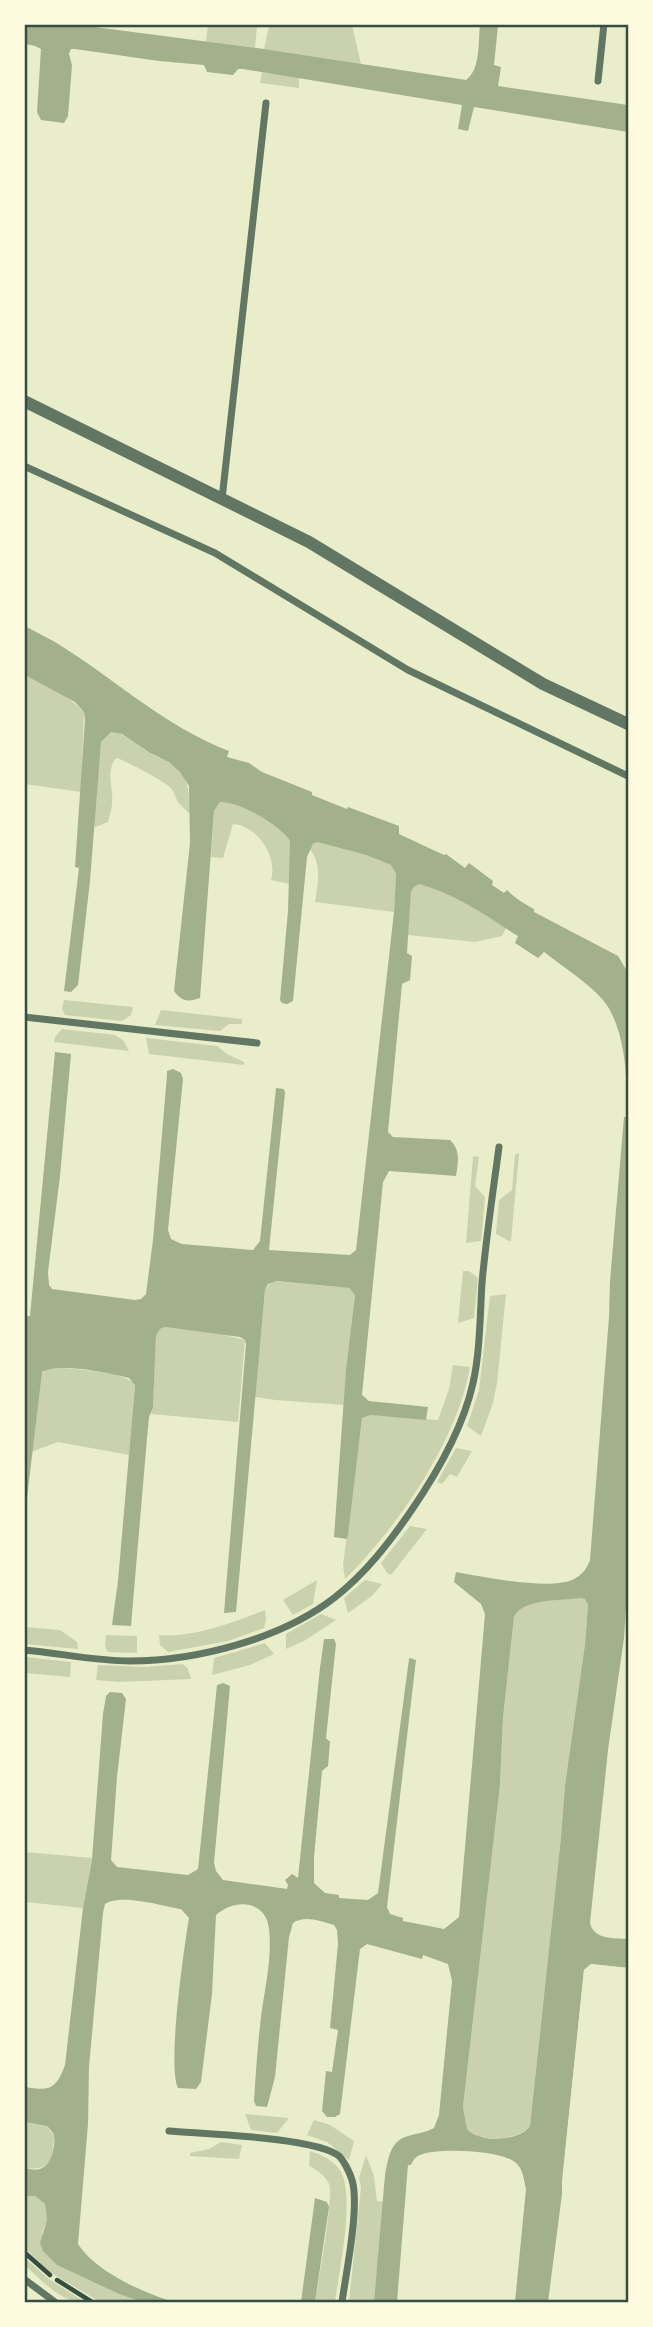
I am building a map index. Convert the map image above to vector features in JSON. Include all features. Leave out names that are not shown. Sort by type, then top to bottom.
[{"type":"street","points":[[598,81],[604,24]]},
{"type":"street","points":[[222,499],[266,103]]},
{"type":"street","points":[[24,401],[309,541],[543,684],[628,724]]},
{"type":"street","points":[[24,466],[215,553],[408,670],[628,776]]},
{"type":"street","points":[[24,1017],[257,1043]]},
{"type":"street","points":[[24,1650],[128,1661],[177,1658],[220,1651],[274,1632],[317,1609],[334,1599],[362,1572],[392,1538],[423,1493],[456,1434],[467,1406],[474,1381],[485,1255],[499,1147]]},
{"type":"street","points":[[169,2131],[295,2142],[318,2146],[339,2157],[352,2178],[355,2199],[342,2302]]},
{"type":"street","points":[[24,2279],[55,2302]]},
{"type":"path","points":[[24,2252],[53,2278],[92,2302]]},
{"type":"shaded area","points":[[24,25],[79,25],[264,49],[466,80],[476,62],[480,25],[498,25],[494,65],[501,67],[498,86],[628,105],[628,132],[474,107],[468,131],[458,129],[462,105],[243,69],[238,69],[233,75],[207,72],[204,65],[75,49],[71,49],[69,54],[72,65],[68,116],[64,123],[41,120],[37,112],[41,49],[25,44]]},
{"type":"shaded area","points":[[208,25],[257,25],[255,48],[206,42]]},
{"type":"shaded area","points":[[352,25],[361,64],[264,49],[269,26]]},
{"type":"shaded area","points":[[262,72],[299,77],[299,88],[260,83]]},
{"type":"shaded area","points":[[25,626],[63,647],[185,730],[229,751],[227,757],[249,763],[262,772],[312,792],[312,795],[399,826],[399,834],[446,854],[465,868],[469,863],[493,881],[492,885],[504,893],[507,890],[534,909],[534,912],[618,956],[628,973],[626,1099],[625,1061],[619,1033],[610,1009],[596,993],[544,952],[538,958],[515,943],[518,936],[470,906],[433,888],[419,884],[414,887],[411,892],[407,953],[412,956],[410,980],[402,984],[388,1132],[393,1137],[450,1140],[458,1157],[456,1176],[389,1171],[383,1182],[362,1395],[369,1401],[428,1407],[426,1420],[371,1415],[362,1418],[348,1535],[347,1539],[334,1537],[346,1369],[355,1295],[349,1288],[276,1281],[268,1284],[265,1290],[236,1612],[224,1613],[246,1344],[240,1337],[165,1327],[160,1329],[156,1336],[153,1408],[149,1417],[131,1626],[112,1625],[135,1385],[129,1378],[72,1368],[42,1372],[25,1515],[25,1316],[30,1316],[55,1052],[71,1054],[48,1272],[52,1289],[135,1300],[146,1294],[167,1071],[173,1069],[181,1073],[183,1079],[168,1230],[171,1239],[182,1244],[253,1250],[260,1241],[276,1088],[284,1089],[285,1093],[269,1250],[350,1255],[356,1250],[396,874],[391,865],[366,855],[317,842],[313,844],[307,857],[293,1001],[282,1003],[280,1000],[288,911],[290,841],[278,828],[258,815],[237,805],[220,802],[214,811],[200,998],[183,999],[174,991],[190,843],[189,786],[169,762],[122,734],[111,732],[101,742],[90,881],[78,985],[71,992],[64,991],[79,868],[75,867],[85,720],[84,712],[75,702],[25,675]]},
{"type":"shaded area","points":[[25,675],[64,695],[84,712],[81,792],[25,784]]},
{"type":"shaded area","points":[[114,731],[181,771],[187,784],[190,814],[178,802],[167,784],[116,758],[110,774],[112,804],[108,822],[93,828],[101,742]]},
{"type":"shaded area","points":[[225,801],[260,816],[285,832],[292,848],[290,884],[271,880],[272,862],[269,853],[258,837],[242,826],[233,824],[223,858],[211,857],[214,811],[220,802]]},
{"type":"shaded area","points":[[317,842],[366,855],[391,865],[396,874],[394,912],[315,902],[318,868],[310,849]]},
{"type":"shaded area","points":[[419,884],[454,897],[506,928],[502,936],[475,942],[408,935],[411,892]]},
{"type":"shaded area","points":[[64,1000],[133,1007],[131,1015],[122,1021],[65,1015],[62,1009]]},
{"type":"shaded area","points":[[161,1010],[242,1019],[242,1024],[229,1024],[220,1031],[155,1025]]},
{"type":"shaded area","points":[[62,1029],[115,1035],[124,1041],[129,1051],[54,1042]]},
{"type":"shaded area","points":[[146,1038],[217,1046],[244,1062],[244,1065],[149,1054]]},
{"type":"shaded area","points":[[624,1117],[628,1117],[628,1577],[624,1638],[608,1750],[590,1923],[592,1929],[600,1935],[628,1939],[628,1968],[591,1964],[584,1970],[562,2194],[548,2302],[515,2302],[526,2189],[520,2168],[509,2159],[497,2155],[438,2151],[417,2157],[408,2165],[397,2302],[374,2302],[385,2175],[392,2149],[405,2137],[434,2128],[439,2115],[452,1981],[448,1964],[423,1955],[422,1959],[367,1944],[360,1949],[340,2114],[327,2117],[322,2111],[326,2071],[332,2072],[338,2030],[330,2028],[337,1930],[334,1925],[313,1920],[302,1919],[293,1923],[289,1937],[275,2077],[267,2107],[256,2106],[257,2055],[270,1939],[267,1919],[262,1912],[256,1907],[240,1904],[216,1915],[212,1994],[201,2082],[196,2089],[178,2088],[174,2056],[189,1918],[181,1909],[142,1901],[112,1901],[105,1904],[103,1913],[89,2067],[88,2124],[78,2244],[96,2264],[108,2272],[135,2287],[174,2302],[142,2302],[57,2265],[43,2251],[40,2243],[47,2220],[45,2204],[35,2196],[25,2196],[25,2168],[34,2170],[48,2163],[54,2136],[47,2126],[25,2122],[25,2087],[51,2087],[58,2080],[65,2065],[83,1908],[92,1859],[106,1696],[110,1692],[122,1693],[126,1699],[111,1860],[117,1867],[188,1875],[198,1869],[217,1685],[223,1683],[230,1686],[214,1863],[216,1871],[223,1880],[287,1889],[285,1880],[292,1874],[298,1878],[324,1639],[334,1639],[336,1644],[326,1738],[330,1742],[328,1766],[322,1771],[314,1883],[325,1893],[339,1895],[339,1898],[368,1900],[378,1893],[409,1659],[416,1660],[387,1907],[390,1914],[403,1918],[403,1921],[444,1929],[459,1917],[485,1614],[481,1604],[454,1582],[456,1572],[515,1582],[548,1584],[572,1580],[587,1566],[590,1560]],"holes":[[[585,1599],[588,1605],[585,1644],[565,1785],[530,2126],[508,2138],[480,2137],[467,2129],[463,2107],[500,1785],[503,1718],[514,1617],[526,1606],[534,1603]]]},
{"type":"shaded area","points":[[519,1153],[509,1241],[496,1234],[499,1200],[512,1190],[515,1155]]},
{"type":"shaded area","points":[[473,1156],[479,1157],[475,1186],[485,1197],[481,1241],[466,1243]]},
{"type":"shaded area","points":[[463,1271],[469,1271],[478,1278],[474,1318],[458,1323]]},
{"type":"shaded area","points":[[272,1281],[349,1288],[355,1295],[344,1405],[255,1397],[265,1290]]},
{"type":"shaded area","points":[[506,1294],[497,1383],[481,1436],[467,1426],[479,1390],[490,1296]]},
{"type":"shaded area","points":[[165,1327],[245,1340],[238,1422],[151,1414],[156,1336],[160,1329]]},
{"type":"shaded area","points":[[453,1365],[470,1367],[463,1395],[439,1453],[404,1509],[345,1579],[343,1565],[362,1418],[371,1415],[438,1420],[449,1389]]},
{"type":"shaded area","points":[[63,1368],[121,1376],[135,1384],[129,1455],[58,1442],[31,1452],[40,1375],[47,1369]]},
{"type":"shaded area","points":[[456,1448],[472,1451],[457,1477],[450,1474],[442,1484],[437,1482]]},
{"type":"shaded area","points":[[410,1526],[427,1529],[391,1575],[381,1563]]},
{"type":"shaded area","points":[[317,1580],[313,1604],[293,1615],[283,1600]]},
{"type":"shaded area","points":[[365,1580],[382,1584],[372,1596],[348,1613],[344,1598]]},
{"type":"shaded area","points":[[580,1597],[585,1599],[588,1605],[585,1644],[565,1785],[530,2126],[517,2135],[508,2137],[480,2137],[467,2129],[463,2107],[500,1785],[503,1718],[514,1617],[526,1606],[534,1603]]},
{"type":"shaded area","points":[[265,1610],[264,1628],[228,1641],[168,1652],[160,1645],[159,1635],[199,1632]]},
{"type":"shaded area","points":[[321,1614],[336,1620],[304,1641],[286,1649],[286,1634]]},
{"type":"shaded area","points":[[25,1627],[60,1630],[77,1642],[78,1649],[25,1644]]},
{"type":"shaded area","points":[[106,1635],[137,1636],[137,1653],[108,1652],[105,1646]]},
{"type":"shaded area","points":[[265,1643],[274,1654],[250,1665],[212,1675],[214,1658]]},
{"type":"shaded area","points":[[25,1657],[71,1662],[70,1677],[25,1673]]},
{"type":"shaded area","points":[[183,1664],[191,1679],[119,1682],[96,1680],[98,1665],[145,1667]]},
{"type":"shaded area","points":[[25,1852],[92,1858],[83,1908],[25,1902]]},
{"type":"shaded area","points":[[245,2114],[289,2118],[277,2133],[251,2130]]},
{"type":"shaded area","points":[[314,2120],[330,2125],[354,2141],[349,2160],[327,2142],[307,2135]]},
{"type":"shaded area","points":[[24,2122],[47,2126],[54,2136],[53,2152],[45,2166],[25,2168]]},
{"type":"shaded area","points":[[221,2142],[242,2145],[239,2159],[190,2156],[190,2153],[209,2149]]},
{"type":"shaded area","points":[[310,2151],[335,2164],[345,2184],[345,2236],[335,2302],[315,2302],[330,2192],[325,2178],[309,2166]]},
{"type":"shaded area","points":[[366,2155],[374,2176],[377,2201],[384,2202],[374,2302],[349,2302],[361,2187],[359,2178]]},
{"type":"shaded area","points":[[24,2196],[35,2196],[45,2204],[47,2220],[42,2233],[57,2265],[142,2302],[100,2302],[48,2271],[25,2248]]},
{"type":"shaded area","points":[[315,2198],[327,2202],[329,2207],[315,2302],[301,2302]]},
{"type":"shaded area","points":[[25,2258],[49,2279],[85,2302],[68,2299],[52,2290],[25,2265]]},
{"type":"pier","points":[[591,1964],[628,1968],[628,1971],[592,1968],[588,1972],[569,2155],[565,2155],[584,1970]]}]
